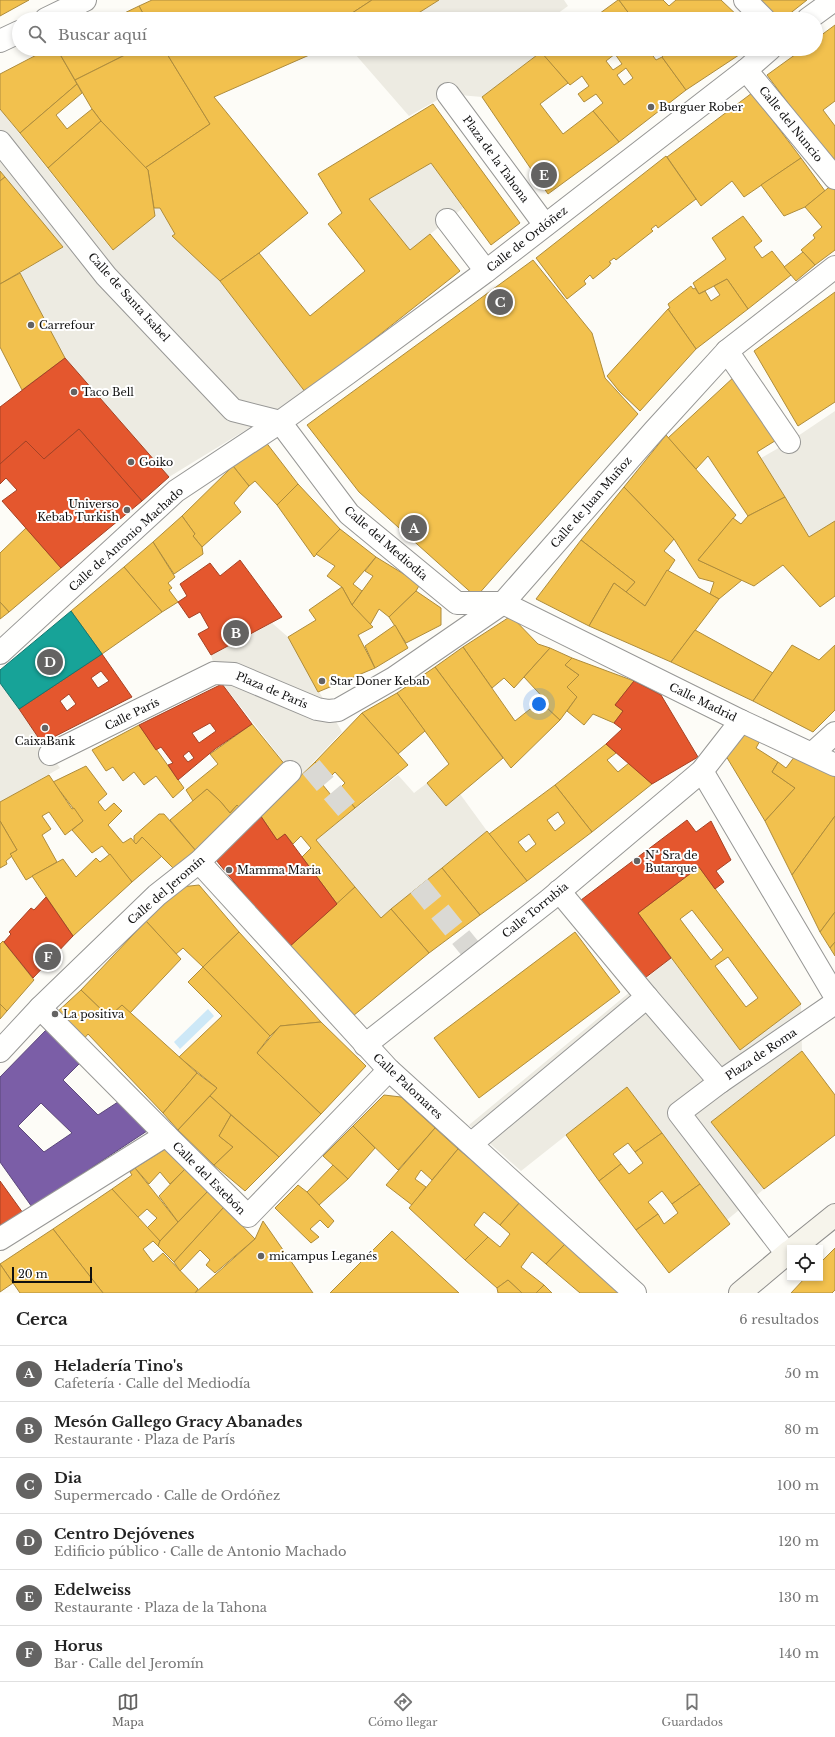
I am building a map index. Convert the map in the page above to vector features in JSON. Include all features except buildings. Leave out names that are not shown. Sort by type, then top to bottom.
[{"type":"main road","points":[[798,1245],[835,1215]]},
{"type":"main road","points":[[740,1293],[787,1254]]},
{"type":"street","points":[[61,12],[86,0]]},
{"type":"street","points":[[745,0],[757,12]]},
{"type":"street","points":[[818,12],[834,0]]},
{"type":"street","points":[[0,41],[12,35]]},
{"type":"street","name":"Calle de Ordóñez","points":[[280,422],[486,270],[746,70],[762,56]]},
{"type":"street","name":"Calle del Nuncio","points":[[746,70],[835,178]]},
{"type":"street","name":"Plaza de la Tahona","points":[[448,94],[545,225]]},
{"type":"street","name":"Calle de Santa Isabel","points":[[0,142],[106,276],[233,410],[280,422]]},
{"type":"street","points":[[447,220],[486,270]]},
{"type":"street","name":"Calle de Juan Muñoz","points":[[329,711],[338,710],[394,678],[502,603],[727,351],[835,267]]},
{"type":"street","points":[[727,351],[789,442]]},
{"type":"street","name":"Calle del Mediodía","points":[[280,422],[349,514],[457,603],[502,603]]},
{"type":"street","name":"Calle de Antonio Machado","points":[[0,653],[176,491],[280,422]]},
{"type":"street","name":"Calle Madrid","points":[[502,603],[741,721],[702,771]]},
{"type":"street","name":"Plaza de París","points":[[214,673],[234,674],[317,709],[329,711]]},
{"type":"street","name":"Calle París","points":[[50,754],[214,673]]},
{"type":"street","points":[[741,721],[835,765]]},
{"type":"street","points":[[813,754],[835,733]]},
{"type":"street","points":[[702,771],[835,996]]},
{"type":"street","name":"Calle Torrubia","points":[[365,1045],[559,891],[702,771]]},
{"type":"street","name":"Calle del Jeromín","points":[[0,1051],[40,1008],[157,895],[199,862],[290,772]]},
{"type":"street","name":"Calle Palomares","points":[[199,862],[389,1070],[635,1293]]},
{"type":"street","name":"Plaza de Roma","points":[[559,891],[720,1082],[835,1003]]},
{"type":"street","points":[[471,1144],[647,996]]},
{"type":"street","points":[[40,1008],[166,1134]]},
{"type":"street","name":"Calle del Estebón","points":[[0,1239],[166,1134],[248,1216],[389,1070]]},
{"type":"street","points":[[720,1082],[679,1113],[787,1247]]},
{"type":"shaded area","points":[[439,0],[564,0],[568,6],[560,12],[420,12]]},
{"type":"shaded area","points":[[357,56],[536,56],[482,97],[448,94],[409,116]]},
{"type":"shaded area","points":[[0,109],[112,250],[155,216],[154,208],[160,208],[175,234],[172,236],[220,281],[306,393],[169,477],[65,358],[20,273],[63,247],[0,171]]},
{"type":"shaded area","points":[[431,163],[463,208],[410,250],[369,199]]},
{"type":"shaded area","points":[[835,411],[835,521],[809,537],[761,458],[789,442]]},
{"type":"shaded area","points":[[272,623],[288,637],[342,732],[297,779],[208,665],[213,662],[211,655]]},
{"type":"shaded area","points":[[0,683],[60,768],[0,802]]},
{"type":"shaded area","points":[[398,775],[414,793],[427,783],[446,806],[460,794],[487,831],[381,918],[316,840]]},
{"type":"shaded area","points":[[671,958],[740,1050],[801,1004],[802,1051],[711,1122],[764,1189],[727,1220],[627,1087],[521,1171],[469,1125]]},
{"type":"water","points":[[208,1009],[214,1016],[180,1049],[174,1042]]},
{"type":"tunnel","points":[[311,767],[350,813]]},
{"type":"tunnel","points":[[419,886],[477,957]]},
{"type":"place","name":"Burguer Rober","points":[[651,107]]},
{"type":"place","name":"Edelweiss","points":[[544,175]]},
{"type":"place","name":"Dia","points":[[500,302]]},
{"type":"place","name":"Carrefour","points":[[31,325]]},
{"type":"place","name":"Taco Bell","points":[[74,392]]},
{"type":"place","name":"Goiko","points":[[131,462]]},
{"type":"place","name":"Universo Kebab Turkish","points":[[127,510]]},
{"type":"place","name":"Heladería Tino's","points":[[414,528]]},
{"type":"place","name":"Mesón Gallego Gracy Abanades","points":[[236,633]]},
{"type":"place","name":"Centro Dejóvenes","points":[[50,662]]},
{"type":"place","name":"Star Doner Kebab","points":[[322,681]]},
{"type":"place","name":"CaixaBank","points":[[45,728]]},
{"type":"place","name":"Nª Sra de Butarque","points":[[637,861]]},
{"type":"place","name":"Mamma Maria","points":[[229,870]]},
{"type":"place","name":"Horus","points":[[48,957]]},
{"type":"place","name":"La positiva","points":[[55,1014]]},
{"type":"place","name":"micampus Leganés","points":[[261,1256]]}]
